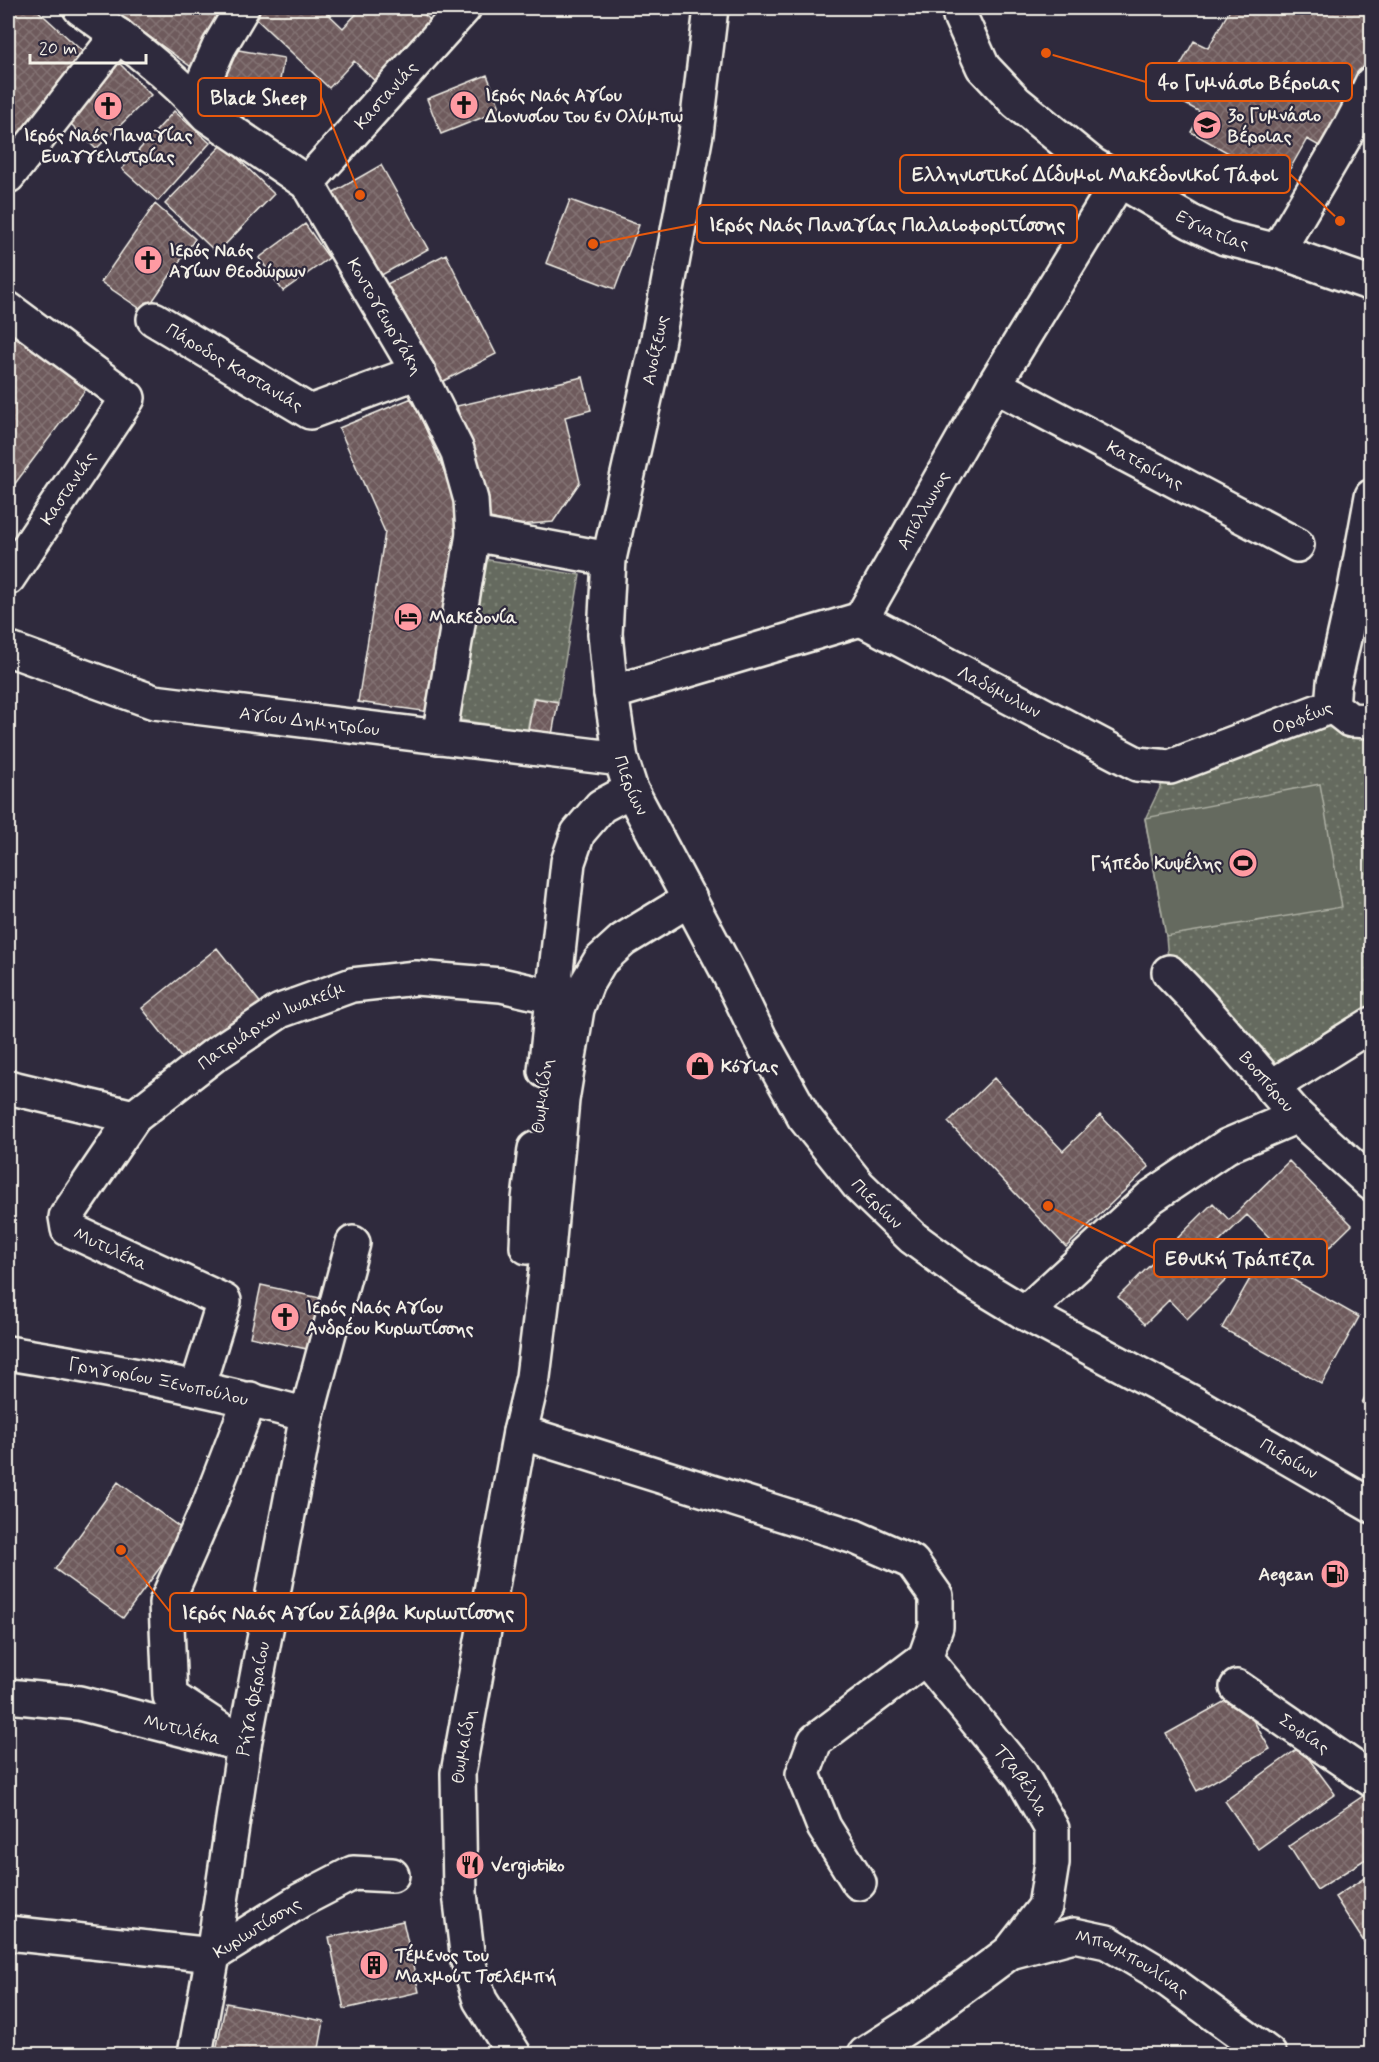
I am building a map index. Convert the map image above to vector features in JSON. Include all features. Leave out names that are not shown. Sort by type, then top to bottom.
[{"type":"street","name":"Κοντογεωργάκη","points":[[80,8],[118,35],[195,101],[207,115],[307,183],[418,372],[458,450],[471,500],[473,534],[439,737]]},
{"type":"street","points":[[195,101],[219,46],[242,8]]},
{"type":"street","name":"Καστανιάς","points":[[307,183],[464,8]]},
{"type":"street","name":"Ανοίξεως","points":[[611,693],[605,634],[609,559],[656,349],[694,145],[711,8]]},
{"type":"street","name":"Εγνατίας","points":[[959,8],[960,16],[983,67],[1016,102],[1093,165],[1191,222],[1225,238],[1278,251],[1371,284]]},
{"type":"street","points":[[8,176],[118,35]]},
{"type":"street","points":[[1278,251],[1306,201],[1364,121],[1371,83]]},
{"type":"street","name":"Απόλλωνος","points":[[861,619],[994,385],[1120,179]]},
{"type":"street","name":"Καστανιάς","points":[[8,309],[128,398],[8,578]]},
{"type":"street","name":"Πάροδος Καστανιάς","points":[[154,319],[310,412],[418,372]]},
{"type":"street","name":"Κατερίνης","points":[[994,385],[1297,545]]},
{"type":"street","name":"Ορφέως","points":[[1137,764],[1170,767],[1332,706],[1334,683],[1371,496]]},
{"type":"street","points":[[473,534],[609,559]]},
{"type":"street","points":[[611,693],[861,619]]},
{"type":"street","name":"Λαδόμυλων","points":[[861,619],[1137,764]]},
{"type":"street","name":"Αγίου Δημητρίου","points":[[8,650],[154,702],[621,759]]},
{"type":"street","name":"Πιερίων","points":[[611,693],[621,759],[632,790],[760,1038],[804,1117],[859,1186],[913,1238],[969,1280],[1025,1313],[1195,1404],[1371,1506]]},
{"type":"street","points":[[1332,706],[1350,720],[1371,721]]},
{"type":"street","name":"Θωμαίδη","points":[[520,1432],[529,1199],[568,862],[578,832],[601,806],[632,790]]},
{"type":"street","name":"Θωμαίδη","points":[[514,2055],[480,2000],[468,1961],[460,1893],[458,1773],[520,1432],[533,1377],[546,1272],[562,1100],[577,1009],[587,983],[600,961],[622,940],[690,899]]},
{"type":"street","name":"Βοσπόρου","points":[[1169,972],[1199,1003],[1297,1116],[1371,1184]]},
{"type":"street","name":"Πατριάρχου Ιωακείμ","points":[[134,1117],[214,1056],[280,1011],[352,985],[417,978],[501,985],[554,997]]},
{"type":"street","points":[[1270,1087],[1371,1024]]},
{"type":"street","points":[[8,1087],[134,1117]]},
{"type":"street","points":[[1025,1313],[1151,1197],[1227,1146],[1297,1116]]},
{"type":"street","name":"Μυτιλέκα","points":[[134,1117],[66,1217],[68,1229],[224,1301],[197,1389]]},
{"type":"street","name":"Ρήγα Φεραίου","points":[[195,2055],[213,1955],[244,1745],[307,1415],[353,1242]]},
{"type":"street","name":"Γρηγορίου Ξενοπούλου","points":[[8,1353],[250,1399],[307,1415]]},
{"type":"street","name":"Μυτιλέκα","points":[[244,1745],[170,1696],[166,1603],[209,1504],[250,1399]]},
{"type":"street","points":[[520,1432],[855,1537],[912,1562],[936,1596],[936,1627],[925,1658],[815,1741],[803,1774],[825,1827],[859,1883]]},
{"type":"street","name":"Τζαβέλλα","points":[[925,1658],[1021,1775],[1052,1829],[1052,1863],[1045,1907],[1010,1952]]},
{"type":"street","name":"Σοφίας","points":[[1237,1687],[1371,1780]]},
{"type":"street","name":"Μυτιλέκα","points":[[8,1696],[79,1703],[244,1745]]},
{"type":"street","name":"Κυριωτίσσης","points":[[8,1933],[213,1955],[302,1900],[353,1873],[392,1875]]},
{"type":"street","name":"Μπουμπουλίνας","points":[[865,2055],[921,2018],[1010,1952],[1074,1935],[1107,1942],[1154,1970],[1269,2055]]},
{"type":"green space","points":[[483,559],[580,575],[558,701],[533,697],[527,731],[455,719]]},
{"type":"green space","points":[[1332,706],[1371,721],[1371,1024],[1271,1087],[1169,972],[1166,936],[1145,819],[1170,767]]},
{"type":"green space","name":"Γήπεδο Κυψέλης","points":[[1320,784],[1342,907],[1166,936],[1145,818]]},
{"type":"building","points":[[8,8],[35,8],[93,61],[8,154]]},
{"type":"building","points":[[110,8],[232,8],[205,77]]},
{"type":"building","points":[[259,8],[322,8],[343,28],[362,8],[417,8],[436,25],[379,85],[354,61],[329,88],[252,15]]},
{"type":"building","points":[[1231,8],[1372,8],[1372,34],[1368,41],[1372,43],[1372,57],[1321,147],[1307,139],[1282,183],[1191,132],[1202,113],[1165,93],[1194,41],[1208,48]]},
{"type":"building","points":[[227,48],[284,58],[274,113],[217,103]]},
{"type":"building","name":"Ιερός Ναός Παναγίας Ευαγγελιστρίας","points":[[119,63],[151,95],[96,149],[64,117]]},
{"type":"building","name":"Ιερός Ναός Αγίου Διονυσίου του εν Ολύμπω","points":[[487,75],[501,110],[441,134],[427,99]]},
{"type":"building","points":[[174,111],[210,143],[158,201],[122,169]]},
{"type":"building","points":[[223,144],[274,194],[217,253],[165,204]]},
{"type":"building","points":[[381,165],[428,249],[371,281],[325,197]]},
{"type":"building","points":[[570,200],[639,225],[615,289],[546,263]]},
{"type":"building","name":"Ιερός Ναός Αγίων Θεοδώρων","points":[[155,204],[195,239],[145,312],[101,282]]},
{"type":"building","points":[[305,224],[329,258],[283,291],[259,258]]},
{"type":"building","points":[[446,254],[496,354],[430,388],[379,288]]},
{"type":"building","points":[[8,330],[86,389],[8,493]]},
{"type":"building","points":[[583,377],[591,410],[565,417],[580,482],[553,522],[519,525],[482,516],[457,406]]},
{"type":"building","name":"Μακεδονία","points":[[412,398],[462,511],[430,712],[358,702],[385,532],[339,428]]},
{"type":"building","points":[[534,698],[558,702],[552,735],[528,731]]},
{"type":"building","points":[[217,948],[262,1005],[187,1065],[142,1008]]},
{"type":"building","points":[[994,1078],[1063,1151],[1100,1115],[1149,1167],[1066,1247],[948,1122]]},
{"type":"building","points":[[1289,1161],[1352,1225],[1304,1272],[1247,1215],[1215,1246],[1237,1269],[1187,1319],[1169,1300],[1145,1324],[1118,1297],[1213,1203],[1229,1220]]},
{"type":"building","points":[[1260,1261],[1359,1317],[1322,1384],[1222,1328]]},
{"type":"building","name":"Ιερός Ναός Αγίου Ανδρέου Κυριωτίσσης","points":[[261,1285],[320,1298],[307,1349],[250,1337]]},
{"type":"building","points":[[1372,1383],[1372,1408],[1362,1403]]},
{"type":"building","points":[[118,1482],[186,1532],[123,1618],[55,1569]]},
{"type":"building","points":[[1238,1694],[1270,1749],[1197,1791],[1166,1734]]},
{"type":"building","points":[[1300,1747],[1335,1794],[1258,1849],[1225,1801]]},
{"type":"building","points":[[1369,1792],[1372,1796],[1372,1855],[1317,1890],[1289,1846]]},
{"type":"building","points":[[1372,1873],[1372,1942],[1366,1945],[1335,1897]]},
{"type":"building","name":"Τέμενος του Μαχμούτ Τσελεμπή","points":[[403,1921],[419,1992],[344,2009],[329,1937]]},
{"type":"building","points":[[226,2003],[324,2021],[318,2054],[235,2054],[216,2051]]},
{"type":"place","name":"4ο Γυμνάσιο Βέροιας","points":[[1046,53]]},
{"type":"place","name":"Ιερός Ναός Αγίου Διονυσίου του εν Ολύμπω","points":[[464,105]]},
{"type":"place","name":"Ιερός Ναός Παναγίας Ευαγγελιστρίας","points":[[108,106]]},
{"type":"place","name":"3ο Γυμνάσιο Βέροιας","points":[[1207,125]]},
{"type":"place","name":"Black Sheep","points":[[360,195]]},
{"type":"place","name":"Ελληνιστικοί Δίδυμοι Μακεδονικοί Τάφοι","points":[[1340,221]]},
{"type":"place","name":"Ιερός Ναός Παναγίας Παλαιοφοριτίσσης","points":[[593,244]]},
{"type":"place","name":"Ιερός Ναός Αγίων Θεοδώρων","points":[[148,260]]},
{"type":"place","name":"Μακεδονία","points":[[408,617]]},
{"type":"place","name":"Γήπεδο Κυψέλης","points":[[1243,863]]},
{"type":"place","name":"Κόγιας","points":[[700,1066]]},
{"type":"place","name":"Εθνική Τράπεζα","points":[[1048,1206]]},
{"type":"place","name":"Ιερός Ναός Αγίου Ανδρέου Κυριωτίσσης","points":[[285,1317]]},
{"type":"place","name":"Ιερός Ναός Αγίου Σάββα Κυριωτίσσης","points":[[121,1550]]},
{"type":"place","name":"Aegean","points":[[1335,1574]]},
{"type":"place","name":"Vergiotiko","points":[[470,1865]]},
{"type":"place","name":"Τέμενος του Μαχμούτ Τσελεμπή","points":[[374,1965]]}]
